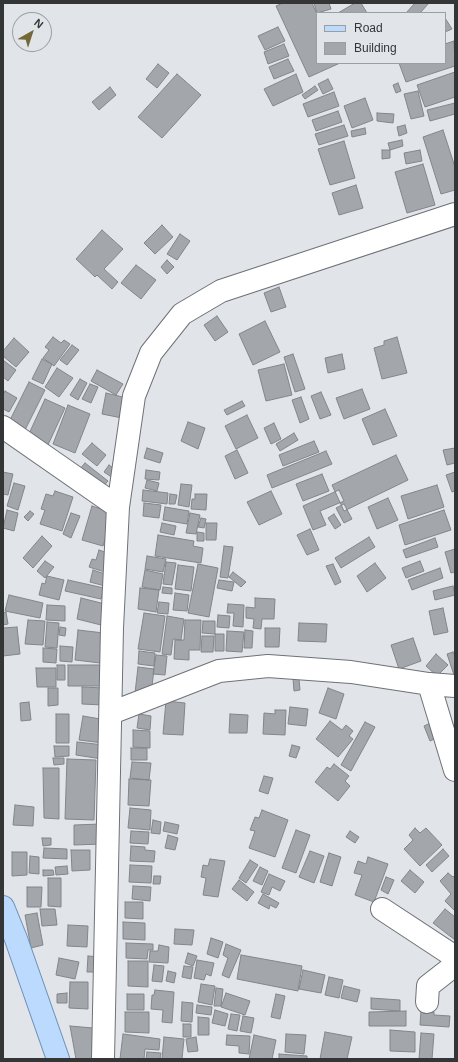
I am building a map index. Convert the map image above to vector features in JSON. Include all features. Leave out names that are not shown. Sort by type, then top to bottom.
[{"type":"main road","points":[[3,907],[10,936],[58,1059]]},
{"type":"street","points":[[103,1059],[112,628],[118,507],[134,396],[151,353],[182,314],[221,290],[455,214]]},
{"type":"street","points":[[3,427],[118,507]]},
{"type":"street","points":[[111,713],[219,671],[268,666],[351,672],[429,684],[455,686]]},
{"type":"street","points":[[429,684],[455,770]]},
{"type":"street","points":[[382,909],[455,957]]},
{"type":"street","points":[[427,1002],[428,986],[455,965]]},
{"type":"building","points":[[283,3],[312,3],[316,12],[316,64],[338,64],[309,77],[276,6]]},
{"type":"building","points":[[314,3],[329,3],[331,9],[317,12]]},
{"type":"building","points":[[355,3],[361,3],[366,12],[340,12]]},
{"type":"building","points":[[415,3],[429,3],[421,12],[407,12]]},
{"type":"building","points":[[446,20],[452,29],[446,32]]},
{"type":"building","points":[[278,27],[285,41],[265,50],[258,36]]},
{"type":"building","points":[[454,41],[455,66],[406,82],[399,64],[446,64],[446,44]]},
{"type":"building","points":[[284,44],[289,56],[268,64],[264,52]]},
{"type":"building","points":[[288,59],[294,71],[274,79],[269,67]]},
{"type":"building","points":[[158,64],[169,73],[157,88],[146,79]]},
{"type":"building","points":[[455,72],[455,97],[425,107],[417,85]]},
{"type":"building","points":[[177,74],[201,95],[162,138],[138,117]]},
{"type":"building","points":[[296,74],[303,92],[273,106],[264,89]]},
{"type":"building","points":[[328,79],[333,89],[323,94],[318,84]]},
{"type":"building","points":[[398,83],[401,91],[396,93],[393,85]]},
{"type":"building","points":[[315,86],[318,90],[305,99],[302,95]]},
{"type":"building","points":[[110,87],[116,95],[99,110],[92,102]]},
{"type":"building","points":[[418,91],[424,116],[411,119],[404,94]]},
{"type":"building","points":[[334,92],[339,106],[308,117],[303,104]]},
{"type":"building","points":[[365,98],[373,120],[352,128],[344,106]]},
{"type":"building","points":[[455,103],[455,114],[430,121],[427,110]]},
{"type":"building","points":[[338,111],[342,122],[316,131],[312,120]]},
{"type":"building","points":[[377,113],[394,114],[393,123],[377,121]]},
{"type":"building","points":[[344,125],[348,136],[319,145],[315,134]]},
{"type":"building","points":[[405,125],[407,133],[399,136],[397,127]]},
{"type":"building","points":[[365,128],[366,134],[352,137],[351,131]]},
{"type":"building","points":[[443,130],[455,167],[455,190],[441,194],[423,137]]},
{"type":"building","points":[[402,140],[403,146],[390,150],[388,143]]},
{"type":"building","points":[[344,141],[355,178],[330,185],[318,149]]},
{"type":"building","points":[[382,150],[390,150],[390,158],[382,159]]},
{"type":"building","points":[[420,150],[422,161],[406,164],[404,153]]},
{"type":"building","points":[[423,164],[435,205],[407,213],[395,172]]},
{"type":"building","points":[[356,185],[363,208],[339,215],[332,193]]},
{"type":"building","points":[[162,225],[173,237],[155,254],[144,243]]},
{"type":"building","points":[[102,230],[123,249],[104,269],[118,282],[112,289],[97,275],[95,277],[76,259]]},
{"type":"building","points":[[180,234],[190,241],[177,260],[167,254]]},
{"type":"building","points":[[167,260],[174,267],[167,274],[161,267]]},
{"type":"building","points":[[136,265],[156,280],[141,299],[121,283]]},
{"type":"building","points":[[279,287],[286,307],[271,312],[264,293]]},
{"type":"building","points":[[217,316],[228,332],[215,341],[204,325]]},
{"type":"building","points":[[265,321],[280,352],[253,365],[239,334]]},
{"type":"building","points":[[53,337],[61,343],[64,340],[70,344],[54,366],[43,358],[49,350],[45,347]]},
{"type":"building","points":[[397,337],[407,373],[382,379],[374,348],[384,345],[384,341]]},
{"type":"building","points":[[14,338],[29,352],[16,367],[3,356],[3,351]]},
{"type":"building","points":[[72,345],[79,350],[67,365],[60,360]]},
{"type":"building","points":[[293,354],[305,389],[295,392],[284,357]]},
{"type":"building","points":[[342,354],[345,369],[328,373],[325,358]]},
{"type":"building","points":[[42,359],[52,364],[43,384],[32,379]]},
{"type":"building","points":[[3,360],[16,370],[8,381],[3,377]]},
{"type":"building","points":[[284,364],[292,395],[266,401],[258,370]]},
{"type":"building","points":[[57,368],[73,378],[59,397],[45,387]]},
{"type":"building","points":[[97,370],[123,384],[116,395],[91,381]]},
{"type":"building","points":[[80,379],[87,383],[78,400],[70,395]]},
{"type":"building","points":[[29,382],[45,390],[25,430],[9,422]]},
{"type":"building","points":[[90,384],[98,387],[91,403],[82,399]]},
{"type":"building","points":[[362,389],[370,409],[344,419],[336,398]]},
{"type":"building","points":[[5,391],[17,398],[9,412],[3,409],[3,395]]},
{"type":"building","points":[[321,392],[331,415],[320,419],[311,396]]},
{"type":"building","points":[[106,393],[127,398],[122,418],[102,414]]},
{"type":"building","points":[[301,397],[309,419],[300,423],[292,400]]},
{"type":"building","points":[[45,399],[65,408],[47,447],[27,438]]},
{"type":"building","points":[[242,401],[245,406],[227,415],[224,410]]},
{"type":"building","points":[[68,405],[90,414],[75,453],[53,444]]},
{"type":"building","points":[[385,409],[397,436],[373,445],[362,419]]},
{"type":"building","points":[[247,415],[258,438],[236,449],[225,426]]},
{"type":"building","points":[[188,422],[205,428],[198,449],[181,441]]},
{"type":"building","points":[[274,423],[281,439],[271,444],[264,428]]},
{"type":"building","points":[[294,433],[298,440],[280,451],[276,444]]},
{"type":"building","points":[[314,441],[319,452],[283,466],[279,455]]},
{"type":"building","points":[[92,443],[106,455],[97,466],[82,454]]},
{"type":"building","points":[[147,448],[163,453],[160,463],[144,458]]},
{"type":"building","points":[[455,448],[455,463],[447,465],[443,450]]},
{"type":"building","points":[[237,450],[248,473],[235,479],[225,456]]},
{"type":"building","points":[[326,451],[332,464],[272,488],[267,475]]},
{"type":"building","points":[[396,455],[408,480],[344,511],[332,485]]},
{"type":"building","points":[[85,463],[108,481],[101,489],[78,471]]},
{"type":"building","points":[[109,465],[117,471],[113,478],[104,472]]},
{"type":"building","points":[[146,470],[160,472],[159,480],[145,479]]},
{"type":"building","points":[[3,472],[13,474],[8,495],[3,494]]},
{"type":"building","points":[[455,472],[455,491],[452,492],[446,475]]},
{"type":"building","points":[[322,474],[329,491],[303,501],[296,484]]},
{"type":"building","points":[[147,480],[159,483],[157,491],[145,488]]},
{"type":"building","points":[[14,483],[25,486],[18,510],[7,506]]},
{"type":"building","points":[[181,484],[192,485],[189,507],[178,505]]},
{"type":"building","points":[[437,485],[444,507],[408,519],[401,496]]},
{"type":"building","points":[[143,490],[168,493],[167,504],[142,501]]},
{"type":"building","points":[[339,490],[344,501],[320,511],[326,525],[313,530],[303,506]]},
{"type":"building","points":[[55,491],[73,497],[62,531],[40,524],[45,510],[41,509],[46,494],[53,496]]},
{"type":"building","points":[[271,491],[282,514],[259,525],[247,502]]},
{"type":"building","points":[[170,494],[177,495],[175,504],[169,504]]},
{"type":"building","points":[[195,494],[207,494],[206,510],[191,509],[192,499],[195,499]]},
{"type":"building","points":[[388,498],[398,520],[377,529],[368,507]]},
{"type":"building","points":[[144,503],[161,505],[159,518],[143,516]]},
{"type":"building","points":[[344,504],[352,519],[344,523],[336,508]]},
{"type":"building","points":[[92,506],[113,513],[103,546],[82,540]]},
{"type":"building","points":[[165,507],[189,511],[187,524],[163,520]]},
{"type":"building","points":[[7,510],[18,513],[14,531],[3,528]]},
{"type":"building","points":[[444,510],[451,530],[405,545],[399,525]]},
{"type":"building","points":[[30,511],[34,514],[28,521],[24,517]]},
{"type":"building","points":[[71,513],[80,516],[71,538],[63,534]]},
{"type":"building","points":[[190,513],[200,515],[196,534],[186,533]]},
{"type":"building","points":[[334,514],[341,525],[335,529],[328,518]]},
{"type":"building","points":[[201,518],[206,519],[204,528],[198,527]]},
{"type":"building","points":[[162,523],[176,526],[174,535],[160,532]]},
{"type":"building","points":[[206,523],[217,523],[216,540],[206,540]]},
{"type":"building","points":[[310,529],[319,550],[307,555],[297,535]]},
{"type":"building","points":[[197,532],[204,533],[204,541],[197,541]]},
{"type":"building","points":[[158,535],[194,541],[193,546],[203,548],[201,563],[155,556]]},
{"type":"building","points":[[42,536],[52,546],[33,568],[23,558]]},
{"type":"building","points":[[369,537],[375,547],[341,568],[335,558]]},
{"type":"building","points":[[435,538],[438,547],[406,558],[403,550]]},
{"type":"building","points":[[224,546],[233,547],[228,578],[220,577]]},
{"type":"building","points":[[455,549],[455,572],[451,573],[445,552]]},
{"type":"building","points":[[99,550],[113,555],[108,573],[89,567],[92,559],[96,560]]},
{"type":"building","points":[[147,556],[166,559],[163,572],[145,569]]},
{"type":"building","points":[[45,561],[54,567],[45,578],[37,571]]},
{"type":"building","points":[[420,561],[424,571],[406,578],[402,568]]},
{"type":"building","points":[[166,562],[176,563],[172,585],[163,584]]},
{"type":"building","points":[[375,563],[386,578],[367,592],[357,576]]},
{"type":"building","points":[[198,564],[218,568],[209,617],[188,613]]},
{"type":"building","points":[[333,564],[341,582],[335,585],[326,566]]},
{"type":"building","points":[[178,565],[194,567],[191,591],[175,589]]},
{"type":"building","points":[[440,568],[443,578],[412,590],[408,580]]},
{"type":"building","points":[[93,570],[108,575],[105,586],[90,582]]},
{"type":"building","points":[[145,570],[163,574],[160,590],[142,587]]},
{"type":"building","points":[[233,572],[246,582],[241,587],[229,577]]},
{"type":"building","points":[[47,576],[64,580],[59,600],[39,595],[42,583],[45,584]]},
{"type":"building","points":[[68,580],[104,588],[101,599],[65,591]]},
{"type":"building","points":[[219,580],[234,582],[232,591],[217,588]]},
{"type":"building","points":[[453,586],[455,595],[435,600],[433,591]]},
{"type":"building","points":[[163,587],[172,588],[172,594],[162,593]]},
{"type":"building","points":[[140,588],[159,590],[156,612],[138,609]]},
{"type":"building","points":[[175,593],[189,595],[187,611],[173,610]]},
{"type":"building","points":[[9,595],[43,603],[40,618],[5,611]]},
{"type":"building","points":[[81,598],[105,604],[101,625],[77,619]]},
{"type":"building","points":[[255,598],[275,599],[274,619],[262,619],[261,629],[253,628],[254,619],[246,618],[246,607],[255,608]]},
{"type":"building","points":[[159,602],[169,603],[168,614],[157,613]]},
{"type":"building","points":[[228,604],[244,605],[243,627],[233,626],[234,613],[227,613]]},
{"type":"building","points":[[47,605],[65,606],[65,621],[46,620]]},
{"type":"building","points":[[443,608],[448,632],[434,635],[429,611]]},
{"type":"building","points":[[6,612],[8,624],[3,625],[3,613]]},
{"type":"building","points":[[144,613],[165,616],[160,652],[138,649]]},
{"type":"building","points":[[218,615],[230,616],[229,628],[217,627]]},
{"type":"building","points":[[167,616],[184,619],[181,640],[173,639],[171,655],[162,654]]},
{"type":"building","points":[[28,620],[45,621],[43,645],[25,644]]},
{"type":"building","points":[[185,620],[201,620],[200,650],[189,650],[189,660],[174,659],[175,640],[184,640]]},
{"type":"building","points":[[203,621],[215,621],[215,634],[202,633]]},
{"type":"building","points":[[47,622],[59,623],[57,648],[45,647]]},
{"type":"building","points":[[299,623],[327,624],[326,642],[298,641]]},
{"type":"building","points":[[17,627],[20,654],[3,656],[3,628]]},
{"type":"building","points":[[60,627],[66,628],[65,636],[59,635]]},
{"type":"building","points":[[265,628],[280,628],[279,647],[265,647]]},
{"type":"building","points":[[78,630],[104,633],[100,663],[75,660]]},
{"type":"building","points":[[245,630],[253,631],[252,648],[244,648]]},
{"type":"building","points":[[227,631],[244,632],[242,652],[226,651]]},
{"type":"building","points":[[215,634],[224,634],[224,651],[215,651]]},
{"type":"building","points":[[202,636],[214,636],[213,652],[201,652]]},
{"type":"building","points":[[413,638],[421,661],[399,669],[391,645]]},
{"type":"building","points":[[60,646],[73,647],[72,662],[60,661]]},
{"type":"building","points":[[43,648],[57,649],[56,663],[43,662]]},
{"type":"building","points":[[139,651],[155,653],[154,666],[138,664]]},
{"type":"building","points":[[453,652],[455,656],[454,675],[447,654]]},
{"type":"building","points":[[436,654],[448,665],[437,676],[426,666]]},
{"type":"building","points":[[156,655],[167,656],[165,675],[153,674]]},
{"type":"building","points":[[57,665],[65,665],[65,680],[57,680]]},
{"type":"building","points":[[68,665],[107,665],[107,686],[68,686]]},
{"type":"building","points":[[138,667],[154,669],[151,695],[135,693]]},
{"type":"building","points":[[36,668],[56,668],[56,687],[37,687]]},
{"type":"building","points":[[293,679],[299,679],[300,690],[294,691]]},
{"type":"building","points":[[82,687],[104,688],[103,705],[82,704]]},
{"type":"building","points":[[48,688],[58,688],[58,705],[48,706]]},
{"type":"building","points":[[328,688],[344,694],[336,719],[319,713]]},
{"type":"building","points":[[166,701],[185,703],[183,735],[163,734]]},
{"type":"building","points":[[29,702],[31,720],[21,721],[20,703]]},
{"type":"building","points":[[290,707],[308,709],[306,726],[288,724]]},
{"type":"building","points":[[275,710],[286,710],[285,735],[263,734],[264,713],[275,714]]},
{"type":"building","points":[[56,714],[69,714],[69,743],[56,743]]},
{"type":"building","points":[[139,714],[151,716],[150,730],[137,728]]},
{"type":"building","points":[[230,714],[248,715],[247,733],[229,733]]},
{"type":"building","points":[[83,716],[106,720],[103,743],[79,740]]},
{"type":"building","points":[[439,719],[446,734],[430,741],[424,726]]},
{"type":"building","points":[[330,721],[342,730],[346,725],[353,731],[349,736],[353,739],[338,757],[316,739]]},
{"type":"building","points":[[365,722],[375,727],[351,771],[341,765]]},
{"type":"building","points":[[133,730],[150,731],[150,748],[133,747]]},
{"type":"building","points":[[77,742],[104,745],[102,759],[76,755]]},
{"type":"building","points":[[292,745],[300,747],[296,758],[289,756]]},
{"type":"building","points":[[54,746],[69,746],[69,756],[55,757]]},
{"type":"building","points":[[131,748],[147,748],[147,760],[131,760]]},
{"type":"building","points":[[53,758],[64,758],[64,764],[54,765]]},
{"type":"building","points":[[67,759],[96,760],[94,820],[65,819]]},
{"type":"building","points":[[132,762],[151,763],[149,780],[130,778]]},
{"type":"building","points":[[334,764],[349,776],[345,781],[350,786],[338,801],[315,782],[327,767],[330,769]]},
{"type":"building","points":[[43,768],[59,768],[59,819],[44,818]]},
{"type":"building","points":[[264,776],[273,778],[268,794],[259,791]]},
{"type":"building","points":[[129,779],[151,780],[149,806],[128,805]]},
{"type":"building","points":[[15,805],[34,807],[33,826],[13,825]]},
{"type":"building","points":[[130,808],[151,810],[150,830],[128,828]]},
{"type":"building","points":[[262,810],[288,820],[275,857],[249,848],[255,831],[250,830],[255,817],[259,818]]},
{"type":"building","points":[[153,820],[161,822],[160,834],[151,833]]},
{"type":"building","points":[[165,822],[179,825],[177,834],[163,831]]},
{"type":"building","points":[[101,824],[102,844],[74,845],[74,825]]},
{"type":"building","points":[[415,828],[420,833],[426,828],[442,845],[420,866],[404,849],[413,840],[409,835]]},
{"type":"building","points":[[296,830],[310,835],[296,873],[282,868]]},
{"type":"building","points":[[131,831],[149,832],[148,844],[130,843]]},
{"type":"building","points":[[350,831],[359,837],[355,843],[346,837]]},
{"type":"building","points":[[168,835],[178,838],[175,850],[165,848]]},
{"type":"building","points":[[42,838],[51,838],[51,845],[43,846]]},
{"type":"building","points":[[131,846],[145,847],[145,850],[155,851],[154,862],[130,861]]},
{"type":"building","points":[[44,848],[67,849],[67,859],[43,858]]},
{"type":"building","points":[[443,849],[449,856],[432,872],[426,865]]},
{"type":"building","points":[[71,850],[90,850],[90,870],[72,871]]},
{"type":"building","points":[[310,851],[324,856],[314,883],[299,877]]},
{"type":"building","points":[[12,852],[27,852],[27,875],[12,876]]},
{"type":"building","points":[[329,853],[341,857],[332,886],[320,882]]},
{"type":"building","points":[[30,856],[39,857],[39,874],[29,873]]},
{"type":"building","points":[[368,857],[388,864],[374,902],[355,895],[362,875],[354,873],[358,861],[366,864]]},
{"type":"building","points":[[210,859],[225,861],[218,897],[203,895],[206,878],[201,877],[203,865],[208,866]]},
{"type":"building","points":[[250,860],[258,865],[246,883],[239,878]]},
{"type":"building","points":[[130,865],[152,866],[151,883],[129,882]]},
{"type":"building","points":[[67,866],[68,874],[56,875],[55,867]]},
{"type":"building","points":[[260,867],[268,871],[262,885],[253,881]]},
{"type":"building","points":[[43,870],[53,870],[54,875],[43,876]]},
{"type":"building","points":[[410,870],[424,882],[415,893],[401,881]]},
{"type":"building","points":[[448,873],[453,877],[455,875],[455,911],[445,901],[451,894],[440,881]]},
{"type":"building","points":[[269,874],[285,881],[280,891],[272,887],[269,895],[261,892]]},
{"type":"building","points":[[154,876],[161,876],[160,884],[153,884]]},
{"type":"building","points":[[386,877],[394,880],[388,894],[381,890]]},
{"type":"building","points":[[48,878],[61,878],[61,907],[48,906]]},
{"type":"building","points":[[239,880],[254,892],[247,901],[232,889]]},
{"type":"building","points":[[133,886],[151,887],[150,901],[132,899]]},
{"type":"building","points":[[27,887],[42,887],[41,907],[27,907]]},
{"type":"building","points":[[263,894],[279,903],[276,908],[270,905],[269,909],[258,903]]},
{"type":"building","points":[[125,902],[143,902],[143,919],[125,918]]},
{"type":"building","points":[[40,909],[55,909],[57,925],[42,926]]},
{"type":"building","points":[[445,909],[455,917],[455,940],[433,923]]},
{"type":"building","points":[[37,913],[43,945],[31,948],[25,915]]},
{"type":"building","points":[[123,922],[145,923],[145,940],[123,939]]},
{"type":"building","points":[[68,925],[88,926],[87,947],[67,946]]},
{"type":"building","points":[[175,929],[194,930],[192,945],[174,944]]},
{"type":"building","points":[[211,938],[223,942],[218,958],[207,954]]},
{"type":"building","points":[[126,943],[153,944],[153,950],[148,950],[147,959],[126,958]]},
{"type":"building","points":[[226,944],[241,950],[229,978],[222,975],[228,958],[223,955]]},
{"type":"building","points":[[159,945],[169,947],[168,963],[149,962],[150,951],[158,951]]},
{"type":"building","points":[[188,953],[197,956],[193,966],[185,963]]},
{"type":"building","points":[[241,955],[302,966],[298,991],[237,979]]},
{"type":"building","points":[[88,956],[101,957],[100,972],[87,972]]},
{"type":"building","points":[[59,958],[79,962],[75,979],[56,975]]},
{"type":"building","points":[[197,960],[214,963],[211,976],[206,974],[204,980],[194,978]]},
{"type":"building","points":[[128,961],[148,961],[148,987],[128,986]]},
{"type":"building","points":[[154,965],[164,966],[162,982],[152,981]]},
{"type":"building","points":[[184,966],[193,967],[191,979],[182,977]]},
{"type":"building","points":[[303,970],[325,975],[321,993],[299,989]]},
{"type":"building","points":[[168,971],[176,973],[174,983],[166,981]]},
{"type":"building","points":[[329,977],[343,980],[339,998],[325,995]]},
{"type":"building","points":[[70,982],[88,982],[88,1009],[69,1008]]},
{"type":"building","points":[[201,984],[215,986],[212,1005],[198,1002]]},
{"type":"building","points":[[344,986],[360,990],[357,1002],[341,998]]},
{"type":"building","points":[[216,988],[223,989],[221,1006],[214,1006]]},
{"type":"building","points":[[155,990],[174,992],[172,1023],[162,1022],[163,1010],[151,1009],[152,995],[154,995]]},
{"type":"building","points":[[67,993],[67,1003],[57,1003],[57,994]]},
{"type":"building","points":[[226,993],[250,1001],[245,1015],[221,1007]]},
{"type":"building","points":[[127,994],[144,994],[144,1010],[127,1010]]},
{"type":"building","points":[[276,994],[285,996],[280,1019],[271,1017]]},
{"type":"building","points":[[371,998],[400,1000],[400,1011],[371,1009]]},
{"type":"building","points":[[182,1002],[193,1003],[192,1022],[181,1021]]},
{"type":"building","points":[[197,1005],[212,1007],[211,1015],[196,1013]]},
{"type":"building","points":[[215,1010],[228,1014],[225,1026],[212,1023]]},
{"type":"building","points":[[406,1011],[406,1026],[369,1026],[369,1012]]},
{"type":"building","points":[[421,1011],[434,1012],[434,1015],[450,1016],[449,1027],[420,1025]]},
{"type":"building","points":[[125,1012],[149,1012],[149,1033],[125,1032]]},
{"type":"building","points":[[231,1014],[240,1015],[237,1031],[228,1029]]},
{"type":"building","points":[[243,1016],[254,1018],[251,1033],[240,1031]]},
{"type":"building","points":[[198,1017],[209,1018],[209,1035],[198,1035]]},
{"type":"building","points":[[183,1024],[191,1024],[191,1037],[183,1037]]},
{"type":"building","points":[[70,1026],[93,1028],[92,1059],[76,1059]]},
{"type":"building","points":[[390,1030],[415,1032],[415,1052],[390,1051]]},
{"type":"building","points":[[325,1032],[352,1037],[347,1059],[320,1059]]},
{"type":"building","points":[[421,1033],[434,1034],[432,1059],[419,1059]]},
{"type":"building","points":[[123,1034],[160,1039],[159,1050],[145,1049],[144,1059],[120,1059]]},
{"type":"building","points":[[286,1034],[306,1035],[304,1054],[285,1052]]},
{"type":"building","points":[[227,1035],[250,1036],[249,1054],[239,1053],[239,1046],[226,1045]]},
{"type":"building","points":[[254,1035],[276,1040],[272,1059],[249,1059]]},
{"type":"building","points":[[164,1037],[184,1039],[182,1059],[162,1059]]},
{"type":"building","points":[[196,1037],[198,1051],[188,1052],[186,1039]]},
{"type":"building","points":[[147,1052],[161,1053],[160,1059],[146,1059]]},
{"type":"building","points":[[279,1054],[307,1056],[307,1059],[279,1059]]}]
